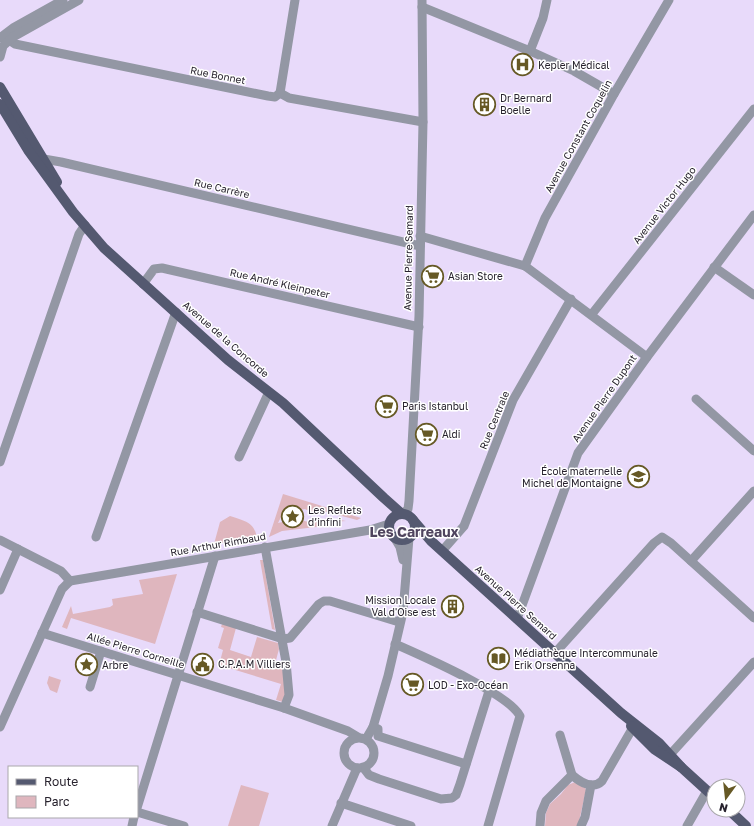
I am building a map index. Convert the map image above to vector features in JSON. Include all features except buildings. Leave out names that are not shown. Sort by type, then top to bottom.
[{"type":"main road","name":"Avenue de la Concorde","points":[[0,87],[45,160],[73,212]]},
{"type":"main road","name":"Avenue de la Concorde","points":[[0,104],[25,145],[73,212],[104,248],[228,360],[269,392],[317,434],[384,498],[403,514]]},
{"type":"main road","name":"Avenue de la Concorde","points":[[384,498],[391,512],[389,523]]},
{"type":"main road","points":[[403,514],[413,520],[431,541],[418,537],[409,537],[401,540],[393,536],[390,531],[389,523],[394,516],[403,514]]},
{"type":"main road","points":[[409,537],[415,529],[413,520]]},
{"type":"main road","name":"Avenue Pierre Semard","points":[[431,541],[706,790]]},
{"type":"main road","points":[[738,818],[746,826]]},
{"type":"street","points":[[0,57],[4,39],[13,28],[63,0]]},
{"type":"street","points":[[4,39],[79,0]]},
{"type":"street","points":[[280,93],[295,0]]},
{"type":"street","points":[[530,51],[543,18],[547,0]]},
{"type":"street","name":"Avenue Constant Coquelin","points":[[525,266],[545,218],[614,94],[669,0]]},
{"type":"street","points":[[422,4],[574,71],[614,94]]},
{"type":"street","name":"Avenue Pierre Semard","points":[[403,514],[408,509],[409,501],[419,328],[423,122],[422,4]]},
{"type":"street","name":"Rue Bonnet","points":[[4,39],[22,46],[268,96],[275,97],[280,93],[289,98],[423,122]]},
{"type":"street","name":"Avenue Victor Hugo","points":[[592,314],[754,109]]},
{"type":"street","points":[[25,145],[30,148],[38,158],[45,160]]},
{"type":"street","name":"Rue Carrère","points":[[45,160],[61,162],[420,246]]},
{"type":"street","name":"Avenue Pierre Dupont","points":[[516,619],[578,453],[647,356],[754,215]]},
{"type":"street","points":[[0,462],[79,234],[84,226]]},
{"type":"street","points":[[420,236],[525,266],[647,356]]},
{"type":"street","points":[[714,267],[754,296]]},
{"type":"street","name":"Rue André Kleinpeter","points":[[143,284],[154,269],[162,268],[419,328]]},
{"type":"street","name":"Rue Centrale","points":[[442,551],[464,526],[513,400],[571,299]]},
{"type":"street","points":[[96,537],[176,312]]},
{"type":"street","points":[[240,457],[269,392]]},
{"type":"street","points":[[696,399],[754,451]]},
{"type":"street","points":[[691,561],[754,491]]},
{"type":"street","name":"Rue Arthur Rimbaud","points":[[70,581],[370,530],[389,523]]},
{"type":"street","points":[[370,530],[393,536],[402,554],[398,611],[399,621]]},
{"type":"street","points":[[409,537],[403,612],[399,621],[395,644],[373,727],[362,738],[351,740],[346,745],[344,752],[346,759],[350,765],[360,767],[369,775],[379,779],[446,799],[452,798],[456,795],[489,691]]},
{"type":"street","points":[[555,653],[654,543],[662,538],[671,543],[754,618]]},
{"type":"street","points":[[0,540],[61,571],[70,581],[62,589],[0,727]]},
{"type":"street","points":[[265,547],[286,662],[289,695],[284,708]]},
{"type":"street","points":[[0,590],[18,549]]},
{"type":"street","points":[[138,805],[215,556]]},
{"type":"street","points":[[283,639],[324,601],[330,601],[399,621]]},
{"type":"street","points":[[197,612],[283,639]]},
{"type":"street","name":"Allée Pierre Corneille","points":[[42,633],[284,708],[348,731],[362,738]]},
{"type":"street","points":[[283,639],[290,658]]},
{"type":"street","points":[[395,644],[489,691],[517,709],[520,716],[488,826]]},
{"type":"street","points":[[90,687],[101,651]]},
{"type":"street","points":[[669,757],[753,665]]},
{"type":"street","points":[[560,735],[572,775],[591,785],[596,785],[602,781],[634,725]]},
{"type":"street","points":[[373,727],[378,728],[378,736],[466,764]]},
{"type":"street","points":[[332,826],[341,803],[360,767],[372,761],[374,751],[373,746],[362,738]]},
{"type":"street","points":[[540,826],[541,813],[546,801],[572,775]]},
{"type":"street","points":[[582,826],[591,785]]},
{"type":"street","points":[[687,826],[706,801]]},
{"type":"street","points":[[341,803],[411,826]]},
{"type":"street","points":[[138,812],[184,826]]},
{"type":"green space","points":[[283,494],[361,518],[357,520],[327,512],[314,514],[305,509],[283,513],[278,523],[296,519],[313,523],[328,518],[346,521],[332,522],[316,527],[282,531],[269,537]]},
{"type":"green space","points":[[230,516],[245,521],[252,526],[256,533],[257,539],[214,544],[220,522]]},
{"type":"green space","points":[[260,560],[263,560],[275,630],[272,629]]},
{"type":"green space","points":[[177,574],[155,644],[71,618],[67,629],[62,627],[71,606],[73,614],[110,607],[113,605],[112,599],[143,594],[139,580]]},
{"type":"green space","points":[[222,624],[236,628],[230,650],[251,657],[257,637],[278,643],[279,649],[275,664],[282,666],[286,691],[283,702],[276,700],[281,684],[219,665],[223,650],[218,648],[224,628],[221,627]]},
{"type":"green space","points":[[49,676],[61,680],[57,693],[50,690],[47,683]]},
{"type":"green space","points":[[575,782],[586,790],[578,826],[545,826],[546,813],[550,804],[568,785]]},
{"type":"green space","points":[[241,785],[269,793],[259,826],[228,826]]},
{"type":"place","name":"Kepler Médical","points":[[522,65]]},
{"type":"place","name":"Dr Bernard Boelle","points":[[484,104]]},
{"type":"place","name":"Asian Store","points":[[432,276]]},
{"type":"place","name":"Paris Istanbul","points":[[387,406]]},
{"type":"place","name":"Aldi","points":[[427,434]]},
{"type":"place","name":"École maternelle Michel de Montaigne","points":[[638,477]]},
{"type":"place","name":"Les Reflets d’infini","points":[[292,516]]},
{"type":"place","name":"Mission Locale Val d'Oise est","points":[[452,606]]},
{"type":"place","name":"Médiathèque Intercommunale Erik Orsenna","points":[[499,659]]},
{"type":"place","name":"C.P.A.M Villiers","points":[[203,664]]},
{"type":"place","name":"Arbre","points":[[87,665]]},
{"type":"place","name":"LOD - Exo-Océan","points":[[412,685]]},
{"type":"district","name":"Les Carreaux","points":[[414,532]]}]
